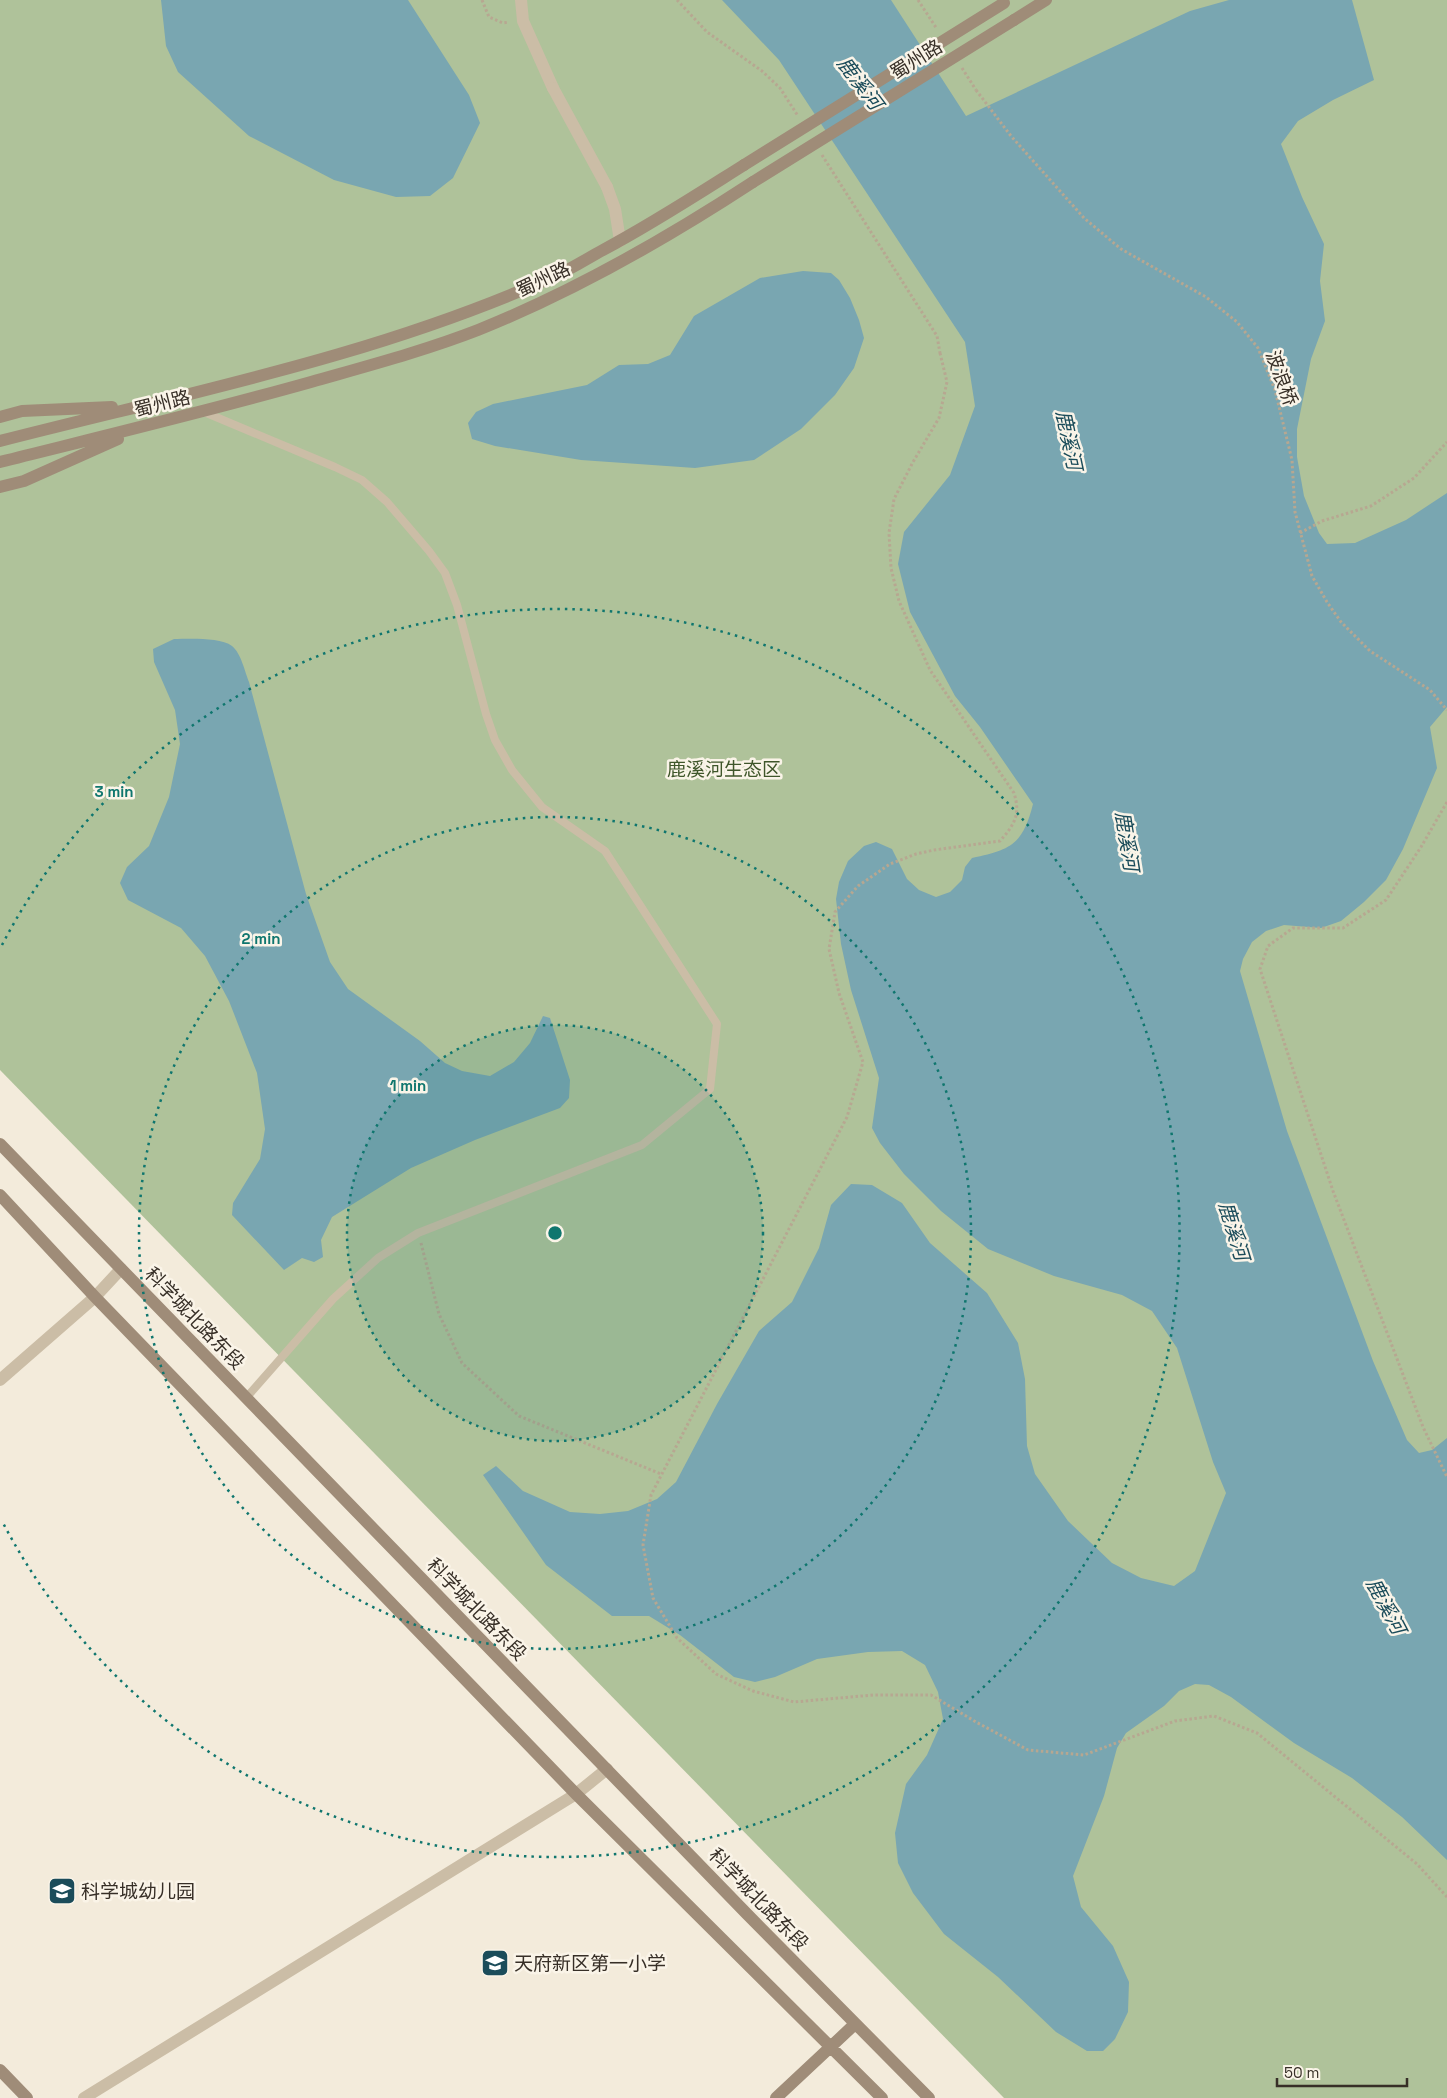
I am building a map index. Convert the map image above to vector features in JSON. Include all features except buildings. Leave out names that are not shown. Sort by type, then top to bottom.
[{"type":"main road","name":"蜀州路","points":[[0,462],[204,412],[400,357],[477,330],[544,300],[616,264],[692,222],[1046,0]]},
{"type":"main road","name":"蜀州路","points":[[0,441],[310,362],[394,338],[485,305],[559,274],[663,217],[1006,2]]},
{"type":"main road","points":[[0,417],[22,411],[139,406]]},
{"type":"main road","points":[[0,487],[24,481],[145,426]]},
{"type":"main road","name":"科学城北路东段","points":[[0,1144],[929,2098]]},
{"type":"main road","points":[[0,1196],[95,1297],[576,1794],[882,2098]]},
{"type":"main road","points":[[776,2098],[855,2024]]},
{"type":"main road","points":[[0,2070],[26,2098]]},
{"type":"street","points":[[521,0],[523,22],[553,88],[607,187],[615,209],[620,241]]},
{"type":"street","points":[[0,1380],[95,1297],[121,1269]]},
{"type":"street","points":[[84,2098],[576,1794],[607,1769]]},
{"type":"lane","points":[[204,412],[335,466],[362,480],[387,502],[410,528],[445,573],[457,605],[486,714],[495,740],[512,770],[542,807],[605,851],[716,1024],[710,1089],[642,1145],[418,1233],[378,1258],[333,1299],[246,1398]]},
{"type":"path","points":[[482,0],[489,17],[502,23],[523,22]]},
{"type":"path","points":[[677,0],[707,32],[762,70],[780,88],[801,121]]},
{"type":"path","name":"波浪桥","points":[[976,90],[1011,136],[1084,218],[1121,249],[1206,297],[1236,322],[1258,348],[1275,390],[1292,460],[1295,512],[1312,576],[1341,622],[1370,651],[1430,690],[1447,710]]},
{"type":"path","points":[[822,154],[936,336],[946,382],[939,418],[894,499],[889,533],[891,568],[899,601],[930,670],[1014,793],[1017,805],[1014,825],[1000,841],[934,850],[916,854],[890,864],[858,886],[835,912],[829,950],[839,993],[863,1062],[847,1117],[651,1495],[643,1545],[653,1598],[677,1638],[716,1674],[754,1692],[794,1702],[873,1695],[931,1695],[1028,1750],[1084,1754],[1175,1721],[1214,1716],[1257,1734],[1417,1864],[1447,1897]]},
{"type":"path","points":[[1300,533],[1322,521],[1371,506],[1414,478],[1447,442]]},
{"type":"path","points":[[1447,802],[1421,847],[1386,900],[1344,928],[1293,928],[1268,946],[1260,969],[1333,1191],[1423,1427],[1447,1477]]},
{"type":"path","points":[[418,1233],[439,1314],[462,1364],[519,1416],[661,1474]]},
{"type":"green space","name":"鹿溪河生态区","points":[[0,0],[1447,0],[1447,2098],[1004,2098],[0,1070]]},
{"type":"water","points":[[161,0],[408,0],[469,95],[480,123],[453,178],[430,196],[396,197],[334,180],[249,136],[178,72],[166,46]]},
{"type":"water","name":"鹿溪河","points":[[722,0],[891,0],[966,116],[1190,11],[1229,0],[1352,0],[1374,80],[1333,100],[1298,121],[1281,144],[1302,197],[1324,244],[1320,281],[1325,321],[1311,359],[1297,429],[1297,457],[1304,496],[1319,533],[1327,544],[1355,543],[1406,520],[1447,493],[1447,707],[1430,727],[1437,768],[1403,849],[1386,880],[1341,921],[1321,928],[1284,925],[1266,931],[1252,942],[1243,959],[1240,971],[1287,1131],[1373,1361],[1407,1440],[1419,1453],[1432,1450],[1447,1438],[1447,1860],[1402,1817],[1352,1778],[1294,1743],[1231,1697],[1209,1685],[1195,1684],[1179,1691],[1164,1706],[1126,1733],[1117,1748],[1104,1796],[1073,1876],[1081,1907],[1113,1946],[1129,1982],[1128,2012],[1115,2039],[1103,2051],[1087,2051],[1056,2032],[998,1977],[944,1934],[913,1893],[898,1863],[895,1833],[906,1784],[927,1755],[943,1719],[938,1692],[925,1665],[902,1651],[868,1652],[817,1659],[775,1677],[755,1682],[734,1677],[680,1635],[649,1616],[612,1616],[546,1565],[483,1475],[496,1466],[523,1491],[570,1512],[600,1514],[628,1511],[657,1499],[676,1482],[717,1404],[759,1331],[792,1302],[819,1248],[831,1205],[851,1184],[872,1185],[902,1203],[930,1243],[987,1293],[1018,1343],[1025,1379],[1027,1446],[1035,1474],[1068,1521],[1112,1563],[1141,1578],[1174,1586],[1195,1571],[1226,1493],[1213,1462],[1177,1348],[1152,1311],[1122,1295],[1054,1276],[988,1249],[941,1211],[904,1174],[880,1143],[872,1128],[879,1078],[851,990],[841,944],[836,899],[839,882],[848,861],[864,846],[876,842],[892,849],[907,879],[919,890],[936,897],[950,892],[962,880],[965,867],[972,858],[997,852],[1006,848],[1020,837],[1033,804],[980,727],[955,696],[910,612],[898,564],[904,532],[950,475],[975,406],[965,342],[779,60]]},
{"type":"water","points":[[803,271],[831,273],[839,280],[850,298],[864,338],[854,368],[835,395],[801,429],[754,460],[695,468],[581,460],[495,446],[472,439],[468,423],[476,412],[493,404],[587,385],[619,365],[648,364],[670,355],[694,316],[760,278]]},
{"type":"water","points":[[174,639],[204,639],[227,643],[235,649],[240,658],[249,682],[306,894],[330,962],[348,989],[420,1041],[445,1063],[462,1071],[490,1076],[514,1062],[530,1043],[543,1016],[550,1018],[570,1080],[569,1098],[560,1108],[475,1140],[411,1168],[332,1217],[321,1240],[323,1257],[314,1262],[302,1258],[284,1270],[232,1215],[233,1203],[260,1159],[265,1129],[257,1073],[229,1001],[205,956],[181,928],[128,900],[120,883],[127,867],[149,846],[169,797],[180,744],[175,710],[154,662],[153,649]]},
{"type":"place","name":"科学城幼儿园","points":[[62,1891]]},
{"type":"place","name":"天府新区第一小学","points":[[495,1963]]}]
